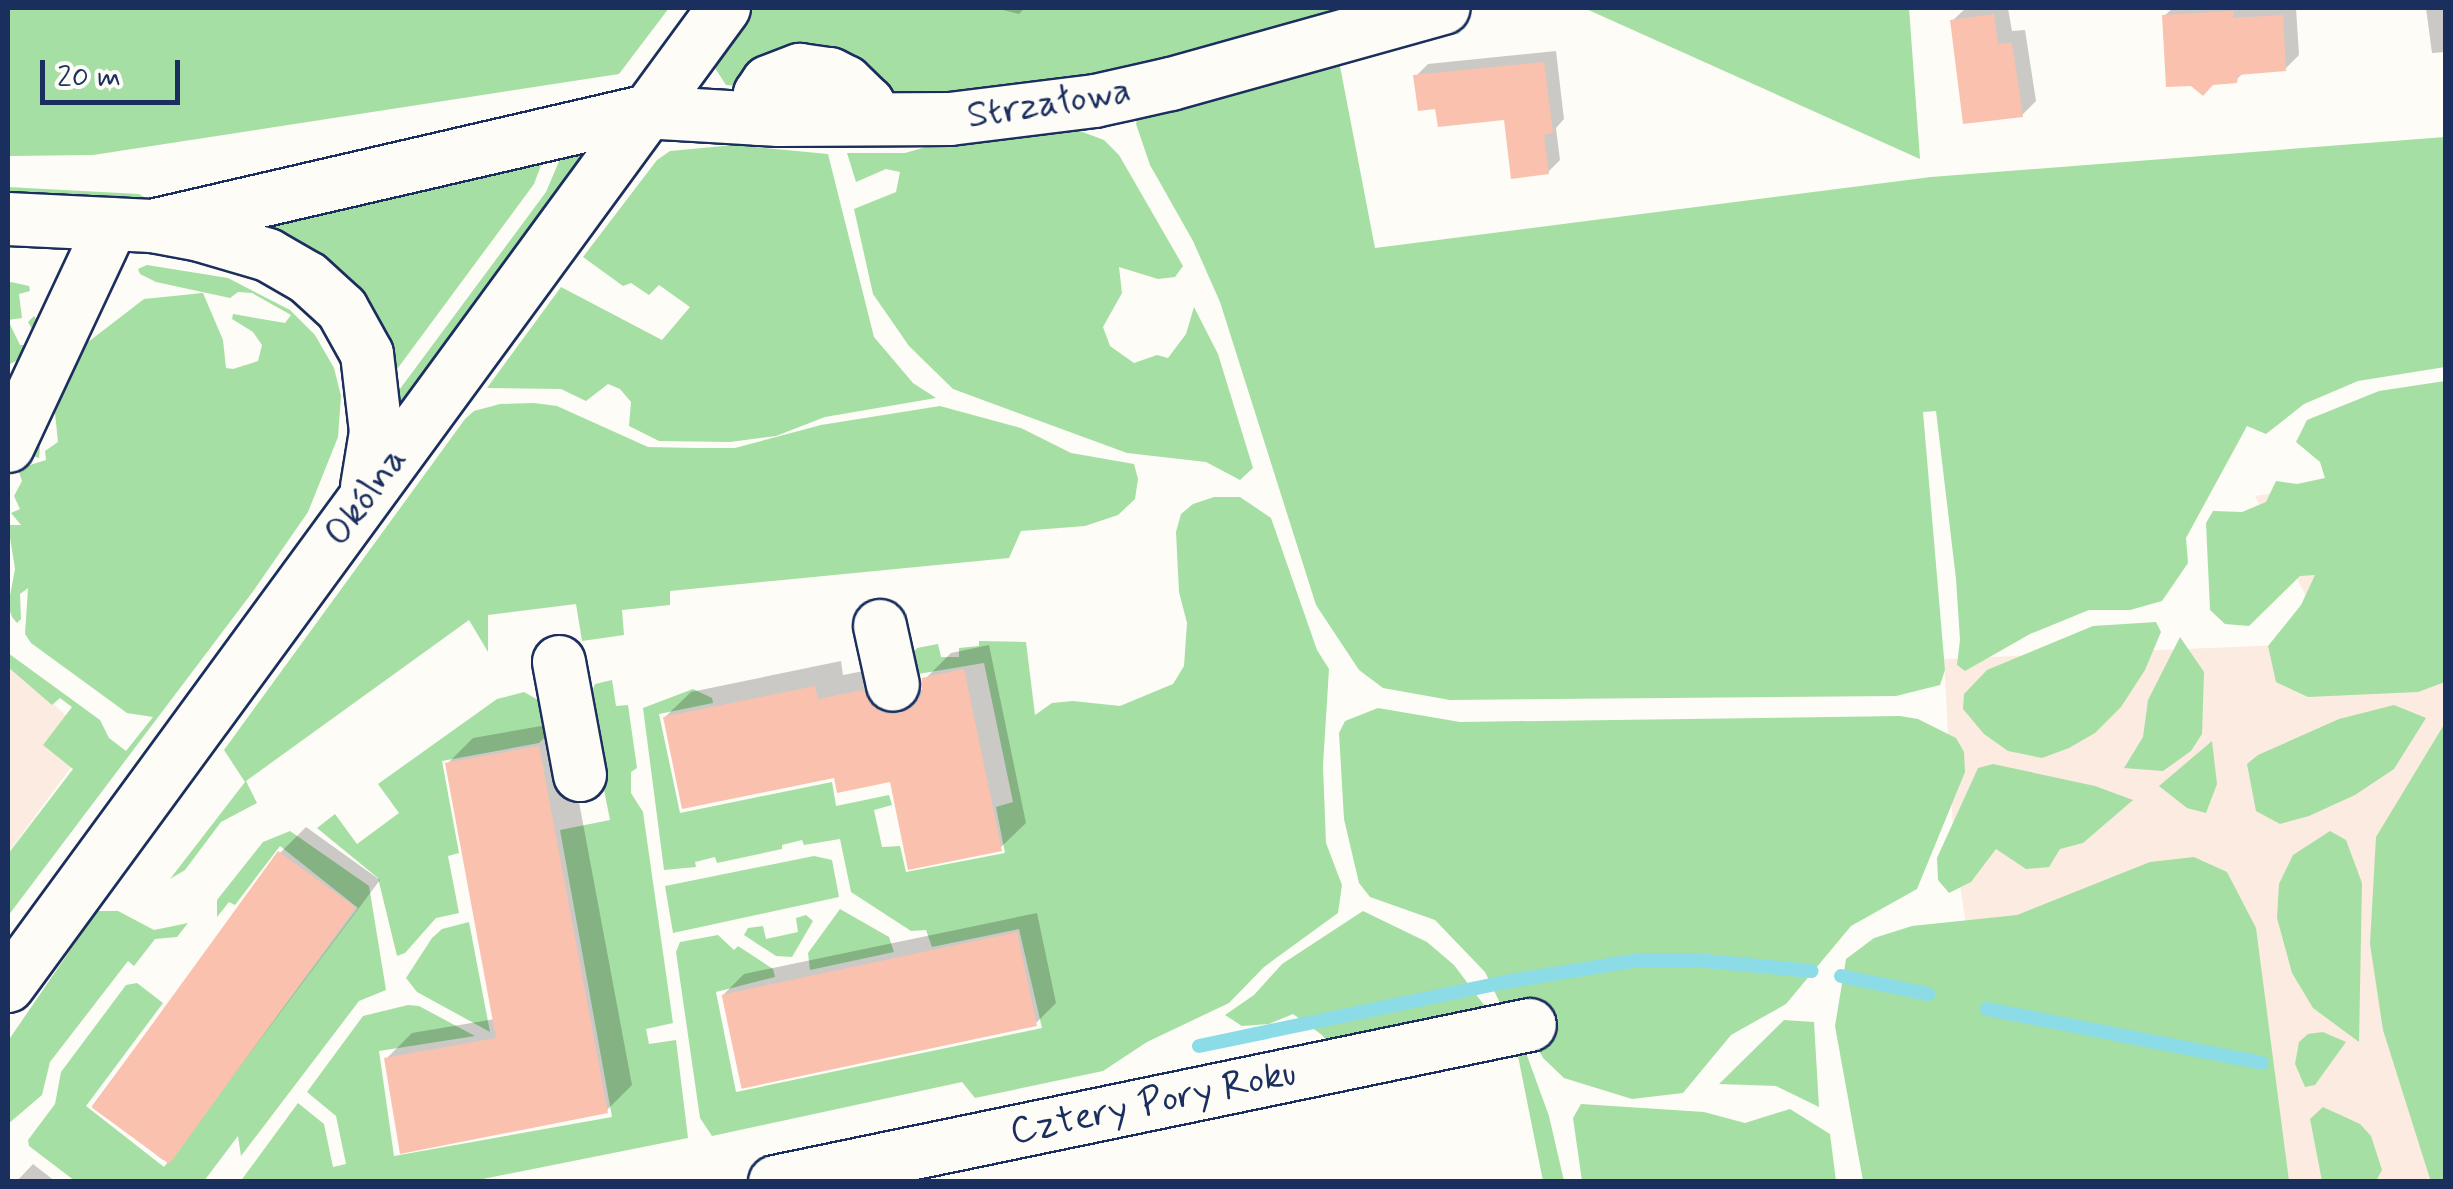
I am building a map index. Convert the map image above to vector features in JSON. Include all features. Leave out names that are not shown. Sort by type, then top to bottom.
[{"type":"street","name":"Okólna","points":[[8,986],[260,636],[352,520],[466,354],[724,8]]},
{"type":"street","name":"Strzałowa","points":[[132,225],[644,112],[760,119],[950,120],[1095,101],[1171,84],[1444,8]]},
{"type":"street","points":[[8,218],[132,225],[200,234],[268,255],[317,285],[354,326],[371,370],[376,432],[368,485],[352,520]]},
{"type":"street","points":[[8,446],[132,225]]},
{"type":"street","points":[[880,626],[893,684]]},
{"type":"street","points":[[559,662],[580,775]]},
{"type":"street","name":"Cztery Pory Roku","points":[[775,1182],[1530,1025]]},
{"type":"shaded area","points":[[2445,466],[2445,1181],[2006,1181],[1954,847],[1944,659],[2330,643],[2255,496]]},
{"type":"shaded area","points":[[8,660],[91,740],[8,853]]},
{"type":"green space","points":[[8,8],[669,8],[619,74],[93,155],[8,156]]},
{"type":"green space","points":[[749,8],[1372,8],[1027,98],[884,99],[726,85],[713,65]]},
{"type":"green space","points":[[1584,8],[1909,8],[1920,159]]},
{"type":"green space","points":[[1460,21],[1460,33],[1339,61],[1375,248],[1931,177],[2445,137],[2445,367],[2358,381],[2304,404],[2266,434],[2247,426],[2186,538],[2188,563],[2162,601],[2130,610],[2089,610],[2030,634],[1965,671],[1957,665],[1960,640],[1956,579],[1936,411],[1923,412],[1945,670],[1940,685],[1896,696],[1450,700],[1383,688],[1359,670],[1316,605],[1220,302],[1193,241],[1150,165],[1136,124],[1139,108]]},
{"type":"green space","points":[[1072,128],[1104,140],[1119,155],[1183,266],[1175,277],[1158,279],[1119,267],[1122,293],[1103,327],[1110,346],[1134,363],[1157,355],[1168,358],[1186,334],[1194,307],[1218,354],[1253,468],[1240,480],[1206,462],[1127,453],[953,389],[909,346],[873,294],[854,209],[896,192],[900,172],[886,169],[856,182],[847,153],[905,153],[947,141]]},
{"type":"green space","points":[[596,145],[397,419],[394,397],[546,192],[563,152]]},
{"type":"green space","points":[[734,145],[828,154],[874,337],[913,383],[936,398],[825,417],[776,436],[730,442],[659,441],[629,426],[631,402],[620,389],[608,384],[586,401],[561,389],[487,388],[561,287],[662,340],[690,307],[659,285],[649,295],[631,283],[623,286],[583,257],[657,160],[670,151]]},
{"type":"green space","points":[[545,155],[534,184],[392,376],[234,222]]},
{"type":"green space","points":[[8,187],[139,194],[149,200],[8,195]]},
{"type":"green space","points":[[147,265],[228,278],[290,310],[315,335],[334,368],[341,396],[338,437],[308,512],[254,590],[8,916],[8,854],[73,769],[43,745],[72,707],[60,698],[52,705],[8,667],[8,653],[100,720],[109,738],[126,751],[153,717],[127,713],[31,643],[25,634],[28,588],[20,594],[21,619],[17,623],[12,617],[8,606],[15,569],[8,525],[21,525],[11,513],[20,509],[14,496],[22,481],[19,472],[12,469],[34,445],[40,447],[39,458],[27,454],[30,465],[46,460],[45,451],[58,442],[55,413],[83,346],[144,299],[203,293],[223,340],[226,368],[233,369],[258,361],[262,345],[253,332],[232,319],[233,314],[285,323],[291,315],[252,293],[238,292],[230,298],[156,282],[140,274],[138,269]]},
{"type":"green space","points":[[8,284],[29,286],[30,291],[19,294],[22,318],[8,320]]},
{"type":"green space","points":[[34,316],[41,325],[26,356],[8,365],[8,320],[20,345],[35,334],[28,322]]},
{"type":"green space","points":[[2445,381],[2445,682],[2418,692],[2308,697],[2276,682],[2268,646],[2301,605],[2315,575],[2300,576],[2249,626],[2225,624],[2210,610],[2206,523],[2213,511],[2242,512],[2266,502],[2276,481],[2297,484],[2325,478],[2320,462],[2296,442],[2307,420],[2379,391]]},
{"type":"green space","points":[[500,404],[557,406],[648,447],[696,448],[735,448],[821,425],[940,406],[1021,428],[1071,453],[1134,464],[1138,479],[1135,499],[1118,515],[1085,526],[1021,531],[1009,558],[670,591],[670,605],[622,610],[624,635],[582,641],[576,604],[488,615],[488,652],[469,620],[246,781],[257,803],[221,822],[185,870],[170,879],[245,782],[224,750],[465,419],[474,411]]},
{"type":"green space","points":[[1214,497],[1240,497],[1271,518],[1317,650],[1329,669],[1323,766],[1326,843],[1342,885],[1338,913],[1264,967],[1229,1003],[1147,1042],[1103,1071],[975,1098],[962,1082],[712,1136],[700,1118],[676,952],[680,942],[718,935],[734,950],[738,946],[773,969],[775,977],[716,992],[736,1092],[1042,1028],[1019,929],[932,947],[926,930],[911,931],[851,892],[840,839],[804,845],[802,840],[782,845],[782,849],[717,863],[715,857],[695,862],[696,867],[664,870],[643,708],[693,689],[712,698],[713,703],[659,714],[680,813],[832,782],[836,806],[889,795],[892,805],[874,810],[882,847],[900,846],[906,872],[1005,853],[996,807],[1013,802],[984,663],[912,675],[911,655],[917,648],[938,644],[941,657],[959,657],[959,648],[979,646],[979,641],[1026,642],[1035,715],[1052,703],[1120,706],[1173,684],[1184,666],[1187,623],[1179,592],[1176,532],[1181,514],[1193,504]]},
{"type":"green space","points":[[2156,622],[2161,632],[2145,670],[2121,707],[2095,733],[2069,748],[2042,758],[2008,751],[1984,734],[1963,709],[1964,694],[1987,670],[2093,626]]},
{"type":"green space","points":[[2180,637],[2204,672],[2202,734],[2191,751],[2163,771],[2124,768],[2143,737],[2148,700]]},
{"type":"green space","points":[[612,680],[616,706],[628,705],[637,768],[631,772],[631,793],[643,812],[673,1023],[646,1029],[649,1044],[676,1040],[688,1138],[473,1181],[240,1182],[298,1103],[324,1124],[333,1167],[346,1164],[336,1116],[307,1092],[363,1016],[408,1005],[419,1006],[475,1036],[379,1051],[394,1156],[612,1117],[560,830],[610,820],[587,703],[595,684]]},
{"type":"green space","points":[[524,692],[540,701],[544,711],[549,733],[539,743],[442,761],[459,853],[448,856],[459,913],[436,918],[405,953],[397,956],[378,878],[317,828],[335,814],[357,844],[399,813],[378,784],[497,699]]},
{"type":"green space","points":[[2394,705],[2426,718],[2394,769],[2355,795],[2309,816],[2280,824],[2256,811],[2247,764],[2258,755],[2339,719]]},
{"type":"green space","points":[[1378,708],[1460,722],[1900,716],[1918,719],[1956,738],[1964,752],[1965,772],[1917,889],[1851,926],[1786,1004],[1731,1035],[1683,1093],[1632,1099],[1564,1078],[1543,1058],[1523,1019],[1499,1001],[1485,972],[1435,920],[1370,897],[1359,883],[1344,819],[1339,733],[1345,721]]},
{"type":"green space","points":[[2445,723],[2446,1181],[2431,1182],[2383,1030],[2370,944],[2376,837]]},
{"type":"green space","points":[[2212,741],[2217,784],[2206,813],[2187,808],[2159,786]]},
{"type":"green space","points":[[1993,764],[2095,786],[2133,800],[2083,843],[2060,849],[2049,867],[2026,869],[1996,849],[1971,882],[1949,893],[1938,880],[1937,858],[1978,768]]},
{"type":"green space","points":[[290,831],[369,886],[386,990],[359,1001],[241,1156],[238,1136],[204,1181],[75,1181],[29,1146],[28,1140],[55,1104],[61,1072],[126,985],[137,983],[163,1003],[86,1106],[164,1167],[358,908],[280,846],[235,905],[229,902],[217,917],[217,900],[263,842]]},
{"type":"green space","points":[[2330,831],[2346,840],[2362,883],[2359,1042],[2313,1008],[2292,973],[2277,918],[2279,884],[2293,855]]},
{"type":"green space","points":[[814,856],[832,860],[839,897],[673,933],[665,886]]},
{"type":"green space","points":[[2194,857],[2227,872],[2256,928],[2289,1181],[1863,1181],[1835,1026],[1846,959],[1874,938],[1912,926],[2017,915],[2150,862]]},
{"type":"green space","points":[[840,909],[889,937],[894,952],[810,970],[808,953]]},
{"type":"green space","points":[[97,911],[118,911],[154,930],[188,923],[177,937],[155,939],[134,966],[128,961],[50,1062],[42,1095],[8,1124],[8,1041]]},
{"type":"green space","points":[[1363,911],[1427,942],[1454,965],[1496,1021],[1521,1039],[1549,1116],[1564,1181],[1543,1181],[1518,1056],[1364,1088],[1322,1035],[1293,1014],[1269,1024],[1242,1026],[1225,1015],[1254,995],[1282,964]]},
{"type":"green space","points":[[806,915],[813,921],[792,957],[776,956],[744,935],[748,928],[763,926],[766,939],[798,932],[796,918]]},
{"type":"green space","points":[[469,922],[490,1032],[417,992],[406,978],[442,929]]},
{"type":"green space","points":[[1784,1020],[1814,1022],[1819,1107],[1776,1086],[1719,1084]]},
{"type":"green space","points":[[2323,1032],[2346,1042],[2315,1085],[2305,1087],[2295,1064],[2299,1042],[2308,1034]]},
{"type":"green space","points":[[1581,1104],[1704,1112],[1745,1123],[1790,1109],[1830,1134],[1836,1181],[1582,1181],[1573,1118]]},
{"type":"green space","points":[[2323,1107],[2360,1124],[2371,1136],[2382,1170],[2376,1181],[2322,1181],[2310,1119]]},
{"type":"building","points":[[2234,11],[2233,18],[2283,15],[2286,71],[2238,75],[2237,83],[2213,85],[2203,96],[2191,86],[2166,87],[2162,15]]},
{"type":"building","points":[[1994,14],[1998,44],[2012,43],[2023,117],[1963,124],[1950,20]]},
{"type":"building","points":[[1544,62],[1553,133],[1544,135],[1549,174],[1511,179],[1504,120],[1438,127],[1435,109],[1418,111],[1413,75]]},
{"type":"building","points":[[964,669],[1002,851],[908,870],[890,782],[837,793],[834,778],[682,809],[663,717],[815,686],[818,699],[863,690],[872,706],[885,714],[898,714],[914,706],[922,693],[922,678]]},
{"type":"building","points":[[539,746],[608,1113],[400,1154],[384,1058],[496,1038],[445,763]]},
{"type":"building","points":[[278,851],[356,907],[169,1164],[92,1107]]},
{"type":"building","points":[[1017,932],[1037,1026],[742,1089],[722,995]]},
{"type":"waterway","points":[[1199,1046],[1505,982],[1640,960],[1695,960],[1811,971]]},
{"type":"waterway","points":[[1841,976],[1928,994]]},
{"type":"waterway","points":[[1987,1009],[2262,1063]]}]
